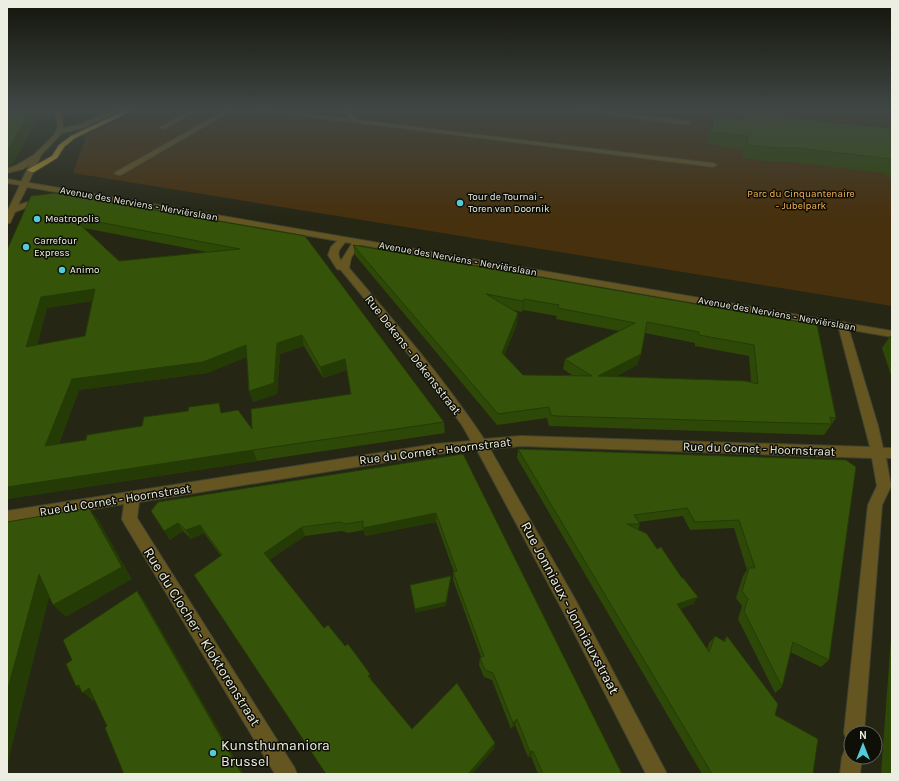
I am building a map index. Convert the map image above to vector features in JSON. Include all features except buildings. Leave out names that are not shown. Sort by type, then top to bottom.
[{"type":"highway","points":[[31,170],[55,157],[62,145]]},
{"type":"street","points":[[7,171],[20,167],[38,155],[48,145]]},
{"type":"street","points":[[118,173],[167,145]]},
{"type":"street","points":[[551,145],[713,165]]},
{"type":"street","points":[[7,221],[38,155]]},
{"type":"street","name":"Avenue des Nerviens - Nerviërslaan","points":[[7,181],[892,334]]},
{"type":"street","points":[[12,210],[44,199],[78,193]]},
{"type":"street","name":"Rue Dekens - Dekensstraat","points":[[343,240],[334,249],[333,255],[340,267],[344,268],[410,348],[466,422],[480,444]]},
{"type":"street","points":[[344,268],[346,258],[357,242]]},
{"type":"street","points":[[843,325],[888,488],[875,505],[855,725]]},
{"type":"street","name":"Rue du Cornet - Hoornstraat","points":[[7,517],[436,449],[521,441],[892,453]]},
{"type":"street","name":"Rue Jonniaux - Jonniauxstraat","points":[[480,444],[509,492],[657,774]]},
{"type":"street","name":"Rue du Clocher - Kloktorenstraat","points":[[132,497],[129,520],[287,774]]},
{"type":"green space","name":"Parc du Cinquantenaire - Jubelpark","points":[[83,145],[892,145],[892,306],[73,173]]},
{"type":"place","name":"Tour de Tournai - Toren van Doornik","points":[[460,203]]},
{"type":"place","name":"Meatropolis","points":[[37,219]]},
{"type":"place","name":"Carrefour Express","points":[[26,247]]},
{"type":"place","name":"Animo","points":[[62,270]]},
{"type":"place","name":"Kunsthumaniora Brussel","points":[[213,753]]}]
